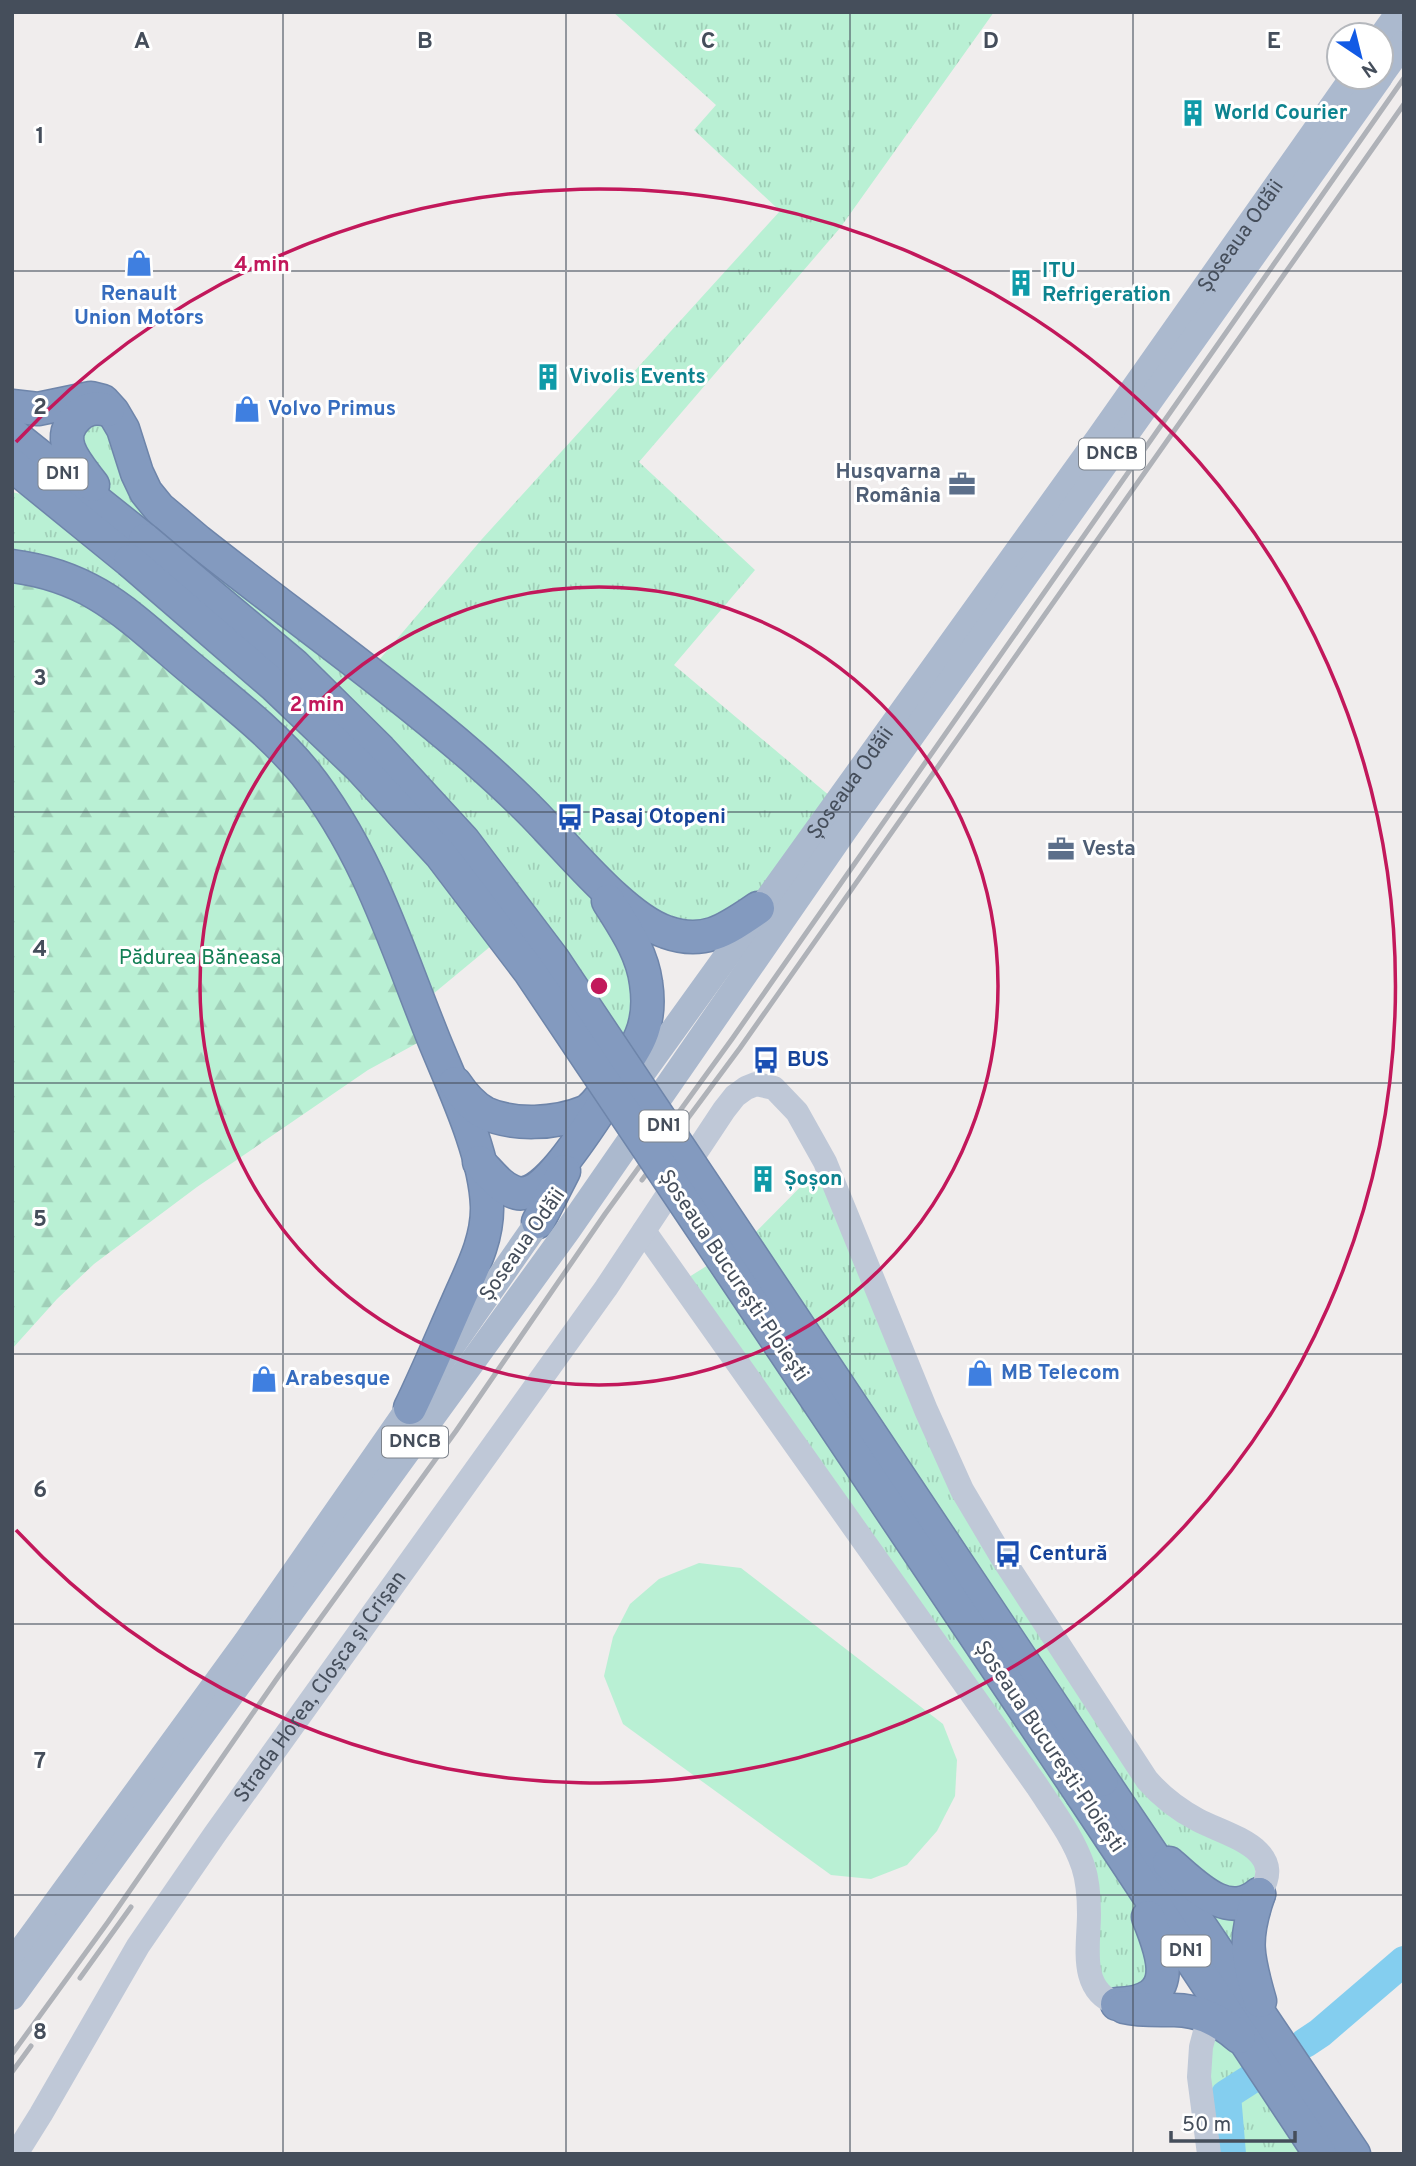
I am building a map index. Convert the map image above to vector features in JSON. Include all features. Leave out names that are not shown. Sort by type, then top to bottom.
[{"type":"highway","points":[[12,406],[38,409],[91,398],[103,401],[123,429],[141,483],[159,508],[207,549],[448,736],[509,790],[594,878],[648,923],[663,931],[696,937],[719,933],[758,908]]},
{"type":"highway","points":[[106,525],[66,438],[68,428],[81,413],[98,408],[113,412]]},
{"type":"highway","name":"Șoseaua București-Ploiești","points":[[12,434],[106,525],[137,550],[359,766],[441,855],[491,918],[1092,1788],[1258,2035]]},
{"type":"highway","name":"Șoseaua București-Ploiești","points":[[12,465],[106,525]]},
{"type":"highway","points":[[12,492],[33,497],[106,525]]},
{"type":"highway","points":[[12,566],[73,580],[106,599],[156,638],[272,738],[305,773],[335,816],[377,892],[483,1165],[487,1206],[483,1238],[469,1275],[410,1408]]},
{"type":"highway","points":[[483,1165],[506,1188],[519,1194],[530,1191],[547,1180],[638,1046],[646,1022],[646,984],[637,951],[594,878]]},
{"type":"highway","points":[[553,1226],[584,1123],[648,1045],[655,1030],[658,991],[651,957],[621,901]]},
{"type":"highway","points":[[450,1076],[472,1104],[484,1112],[508,1120],[540,1140],[545,1149],[545,1163],[532,1178],[519,1182],[503,1178],[483,1165]]},
{"type":"highway","points":[[508,1120],[584,1123]]},
{"type":"highway","points":[[1133,1850],[1223,1903],[1242,1904],[1259,1894]]},
{"type":"highway","points":[[1117,2004],[1138,2001],[1153,1992],[1161,1981],[1164,1966],[1162,1950],[1133,1850]]},
{"type":"highway","name":"Șoseaua București-Ploiești","points":[[1133,1850],[1228,1968],[1258,2035]]},
{"type":"highway","points":[[1117,2004],[1135,2010],[1184,2010],[1258,2035],[1248,1928],[1259,1894]]},
{"type":"highway","name":"DN1","points":[[1258,2035],[1320,2154]]},
{"type":"highway","name":"DN1","points":[[1258,2035],[1354,2154]]},
{"type":"main road","name":"Șoseaua Odăii","points":[[553,1226],[758,908],[1098,439],[1343,91]]},
{"type":"main road","name":"Șoseaua Odăii","points":[[254,1649],[352,1491],[410,1408],[553,1226],[906,743],[1369,91]]},
{"type":"main road","name":"DNCB","points":[[12,1997],[553,1226]]},
{"type":"main road","name":"DNCB","points":[[12,1963],[254,1649]]},
{"type":"street","name":"Strada Horea, Cloșca și Crișan","points":[[16,2154],[138,1946],[215,1834],[591,1309],[713,1125],[735,1096],[756,1084],[774,1088],[792,1104],[825,1161],[946,1457],[978,1520],[1147,1780],[1175,1806],[1197,1820],[1245,1842],[1260,1854],[1267,1874],[1259,1894]]},
{"type":"street","points":[[644,1231],[943,1657],[1037,1786],[1065,1830],[1084,1868],[1088,1891],[1089,1974],[1097,1991],[1117,2004]]},
{"type":"street","points":[[1209,2017],[1201,2047],[1199,2077],[1209,2154]]},
{"type":"green space","points":[[613,12],[994,12],[840,228],[639,462],[755,570],[674,665],[837,802],[733,926],[648,923],[643,967],[625,1064],[115,514],[69,428],[98,408],[137,473],[368,673],[482,539],[780,211],[694,130],[716,105]]},
{"type":"green space","points":[[12,492],[33,497],[275,686],[503,936],[427,999],[12,566]]},
{"type":"green space","name":"Pădurea Băneasa","points":[[12,566],[58,575],[305,773],[432,1035],[368,1070],[197,1187],[94,1264],[57,1299],[12,1349]]},
{"type":"green space","points":[[825,1162],[946,1457],[1147,1780],[1255,1848],[1255,1986],[744,1244]]},
{"type":"green space","points":[[721,1257],[1123,1857],[1163,1975],[1104,1998],[1084,1869],[681,1282]]},
{"type":"green space","points":[[699,1563],[741,1568],[943,1724],[957,1760],[955,1796],[937,1831],[907,1865],[871,1879],[831,1875],[623,1724],[604,1676],[613,1637],[630,1604],[659,1579]]},
{"type":"green space","points":[[1209,2017],[1320,2154],[1209,2154]]},
{"type":"waterway","points":[[1305,2043],[1404,1961]]},
{"type":"waterway","points":[[1231,2154],[1226,2095],[1251,2079]]},
{"type":"railway","points":[[12,2054],[108,1922],[278,1677],[456,1431],[605,1214],[732,1039],[1404,78]]},
{"type":"railway","points":[[642,1180],[740,1048],[1404,104]]},
{"type":"railway","points":[[80,1978],[131,1907]]},
{"type":"railway","points":[[12,2072],[31,2046]]},
{"type":"place","name":"World Courier","points":[[1193,113]]},
{"type":"place","name":"Renault Union Motors","points":[[139,263]]},
{"type":"place","name":"ITU Refrigeration","points":[[1021,283]]},
{"type":"place","name":"Vivolis Events","points":[[548,377]]},
{"type":"place","name":"Volvo Primus","points":[[247,409]]},
{"type":"place","name":"Husqvarna România","points":[[962,484]]},
{"type":"place","name":"Pasaj Otopeni","points":[[570,817]]},
{"type":"place","name":"Vesta","points":[[1061,849]]},
{"type":"place","name":"BUS","points":[[766,1060]]},
{"type":"place","name":"Șoșon","points":[[763,1179]]},
{"type":"place","name":"MB Telecom","points":[[980,1373]]},
{"type":"place","name":"Arabesque","points":[[264,1379]]},
{"type":"place","name":"Centură","points":[[1008,1554]]}]
